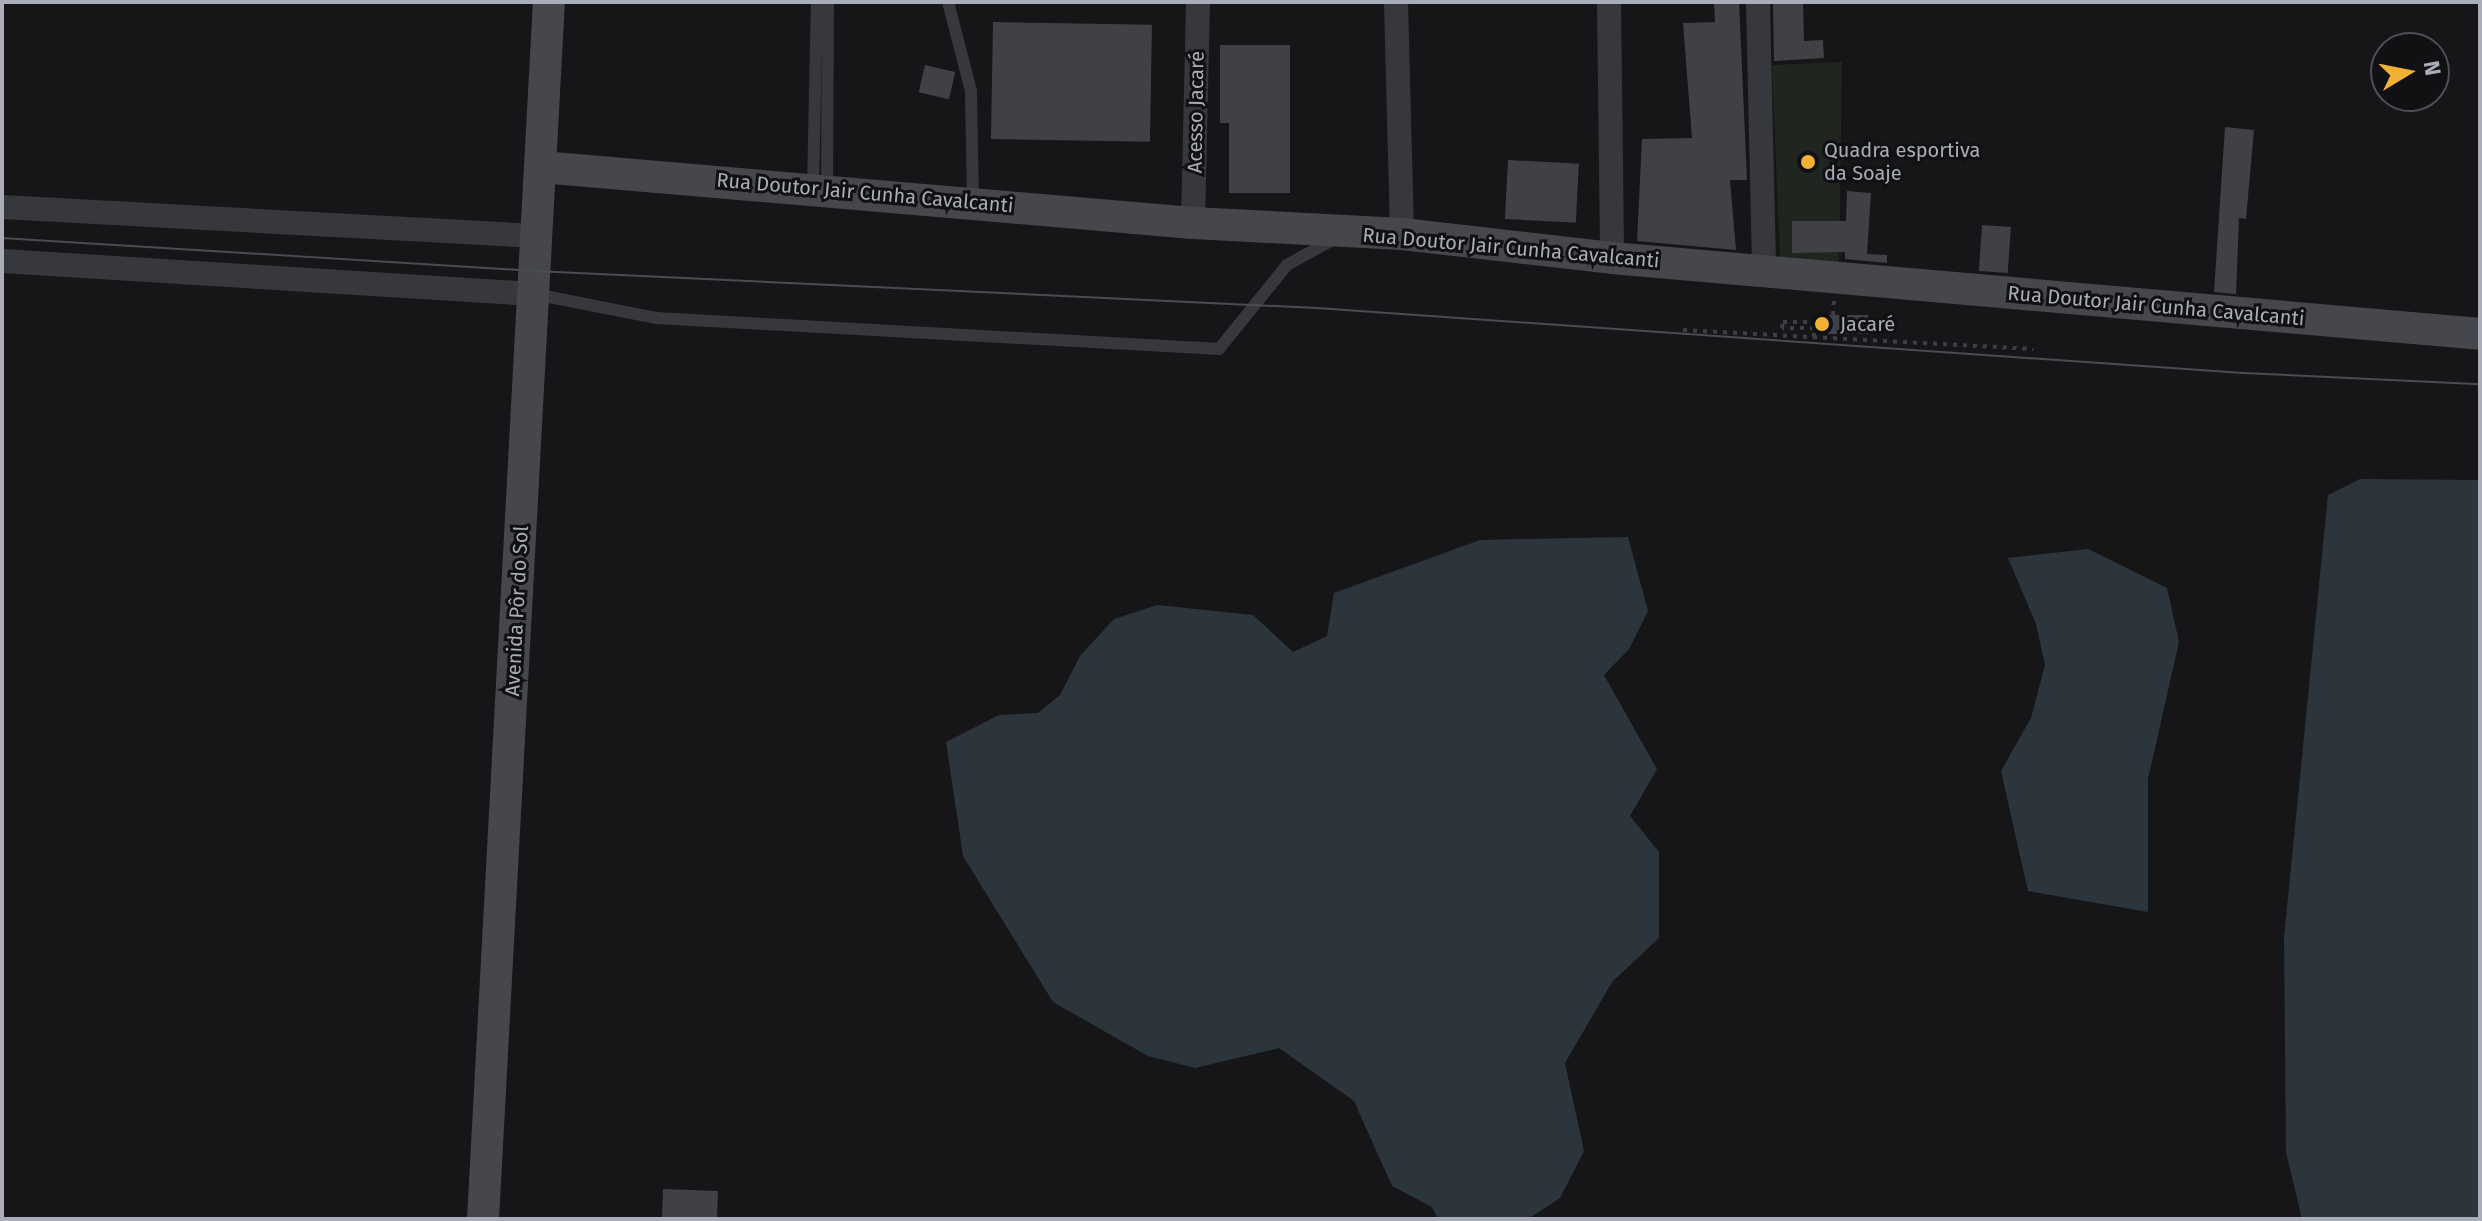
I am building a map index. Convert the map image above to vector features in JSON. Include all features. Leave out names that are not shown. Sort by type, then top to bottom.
[{"type":"street","name":"Avenida Pôr do Sol","points":[[483,1219],[549,2]]},
{"type":"street","name":"Acesso Jacaré","points":[[1193,223],[1198,2]]},
{"type":"street","points":[[1396,2],[1402,234]]},
{"type":"street","points":[[1609,2],[1612,258]]},
{"type":"street","points":[[1758,2],[1764,269]]},
{"type":"street","name":"Rua Doutor Jair Cunha Cavalcanti","points":[[541,167],[1193,223],[1402,234],[1612,258],[2480,334]]},
{"type":"street","points":[[2,207],[538,236]]},
{"type":"street","points":[[2,261],[534,294]]},
{"type":"lane","points":[[817,2],[820,189]]},
{"type":"lane","points":[[820,189],[828,2]]},
{"type":"lane","points":[[948,2],[971,91],[973,202]]},
{"type":"lane","points":[[534,294],[656,318],[1219,349],[1287,265],[1345,233]]},
{"type":"path","points":[[1814,337],[1814,328],[1782,328],[1783,322],[1819,322]]},
{"type":"path","points":[[1683,330],[2033,349]]},
{"type":"shaded area","name":"Quadra esportiva da Soaje","points":[[1842,62],[1839,266],[1780,258],[1772,65]]},
{"type":"shaded area","points":[[2360,479],[2480,480],[2480,1219],[2302,1219],[2286,1152],[2284,938],[2328,495]]},
{"type":"shaded area","points":[[1628,537],[1648,611],[1629,649],[1604,675],[1657,769],[1630,816],[1659,852],[1659,938],[1612,982],[1565,1063],[1584,1151],[1560,1198],[1528,1219],[1438,1219],[1432,1207],[1392,1186],[1354,1101],[1279,1048],[1195,1068],[1148,1056],[1053,1002],[963,856],[946,742],[999,715],[1038,713],[1060,695],[1080,656],[1114,619],[1157,605],[1253,615],[1293,652],[1327,636],[1334,593],[1480,540]]},
{"type":"shaded area","points":[[2088,549],[2167,588],[2179,642],[2148,779],[2148,912],[2028,891],[2001,771],[2031,718],[2045,665],[2036,624],[2008,558]]},
{"type":"building","points":[[1714,2],[1739,2],[1747,180],[1730,180],[1736,250],[1637,241],[1642,139],[1692,138],[1683,23],[1715,22]]},
{"type":"building","points":[[1773,2],[1803,2],[1804,41],[1823,40],[1824,58],[1774,61]]},
{"type":"building","points":[[993,22],[1152,25],[1150,142],[991,139]]},
{"type":"building","points":[[1220,45],[1290,45],[1290,193],[1229,193],[1229,123],[1220,123]]},
{"type":"building","points":[[925,65],[955,72],[949,99],[919,92]]},
{"type":"building","points":[[2225,127],[2254,130],[2246,219],[2239,218],[2236,294],[2214,292]]},
{"type":"building","points":[[1508,160],[1579,164],[1576,223],[1505,219]]},
{"type":"building","points":[[1847,191],[1871,193],[1867,254],[1887,255],[1887,263],[1845,259],[1845,252],[1792,253],[1792,221],[1846,221]]},
{"type":"building","points":[[1982,225],[2011,227],[2008,273],[1979,271]]},
{"type":"building","points":[[1819,315],[1868,315],[1868,334],[1819,334]]},
{"type":"building","points":[[663,1189],[718,1191],[717,1219],[662,1219]]},
{"type":"tram line","points":[[2,238],[535,271],[1317,308],[2243,373],[2480,384]]},
{"type":"place","name":"Quadra esportiva da Soaje","points":[[1808,162]]},
{"type":"place","name":"Jacaré","points":[[1822,324]]}]
